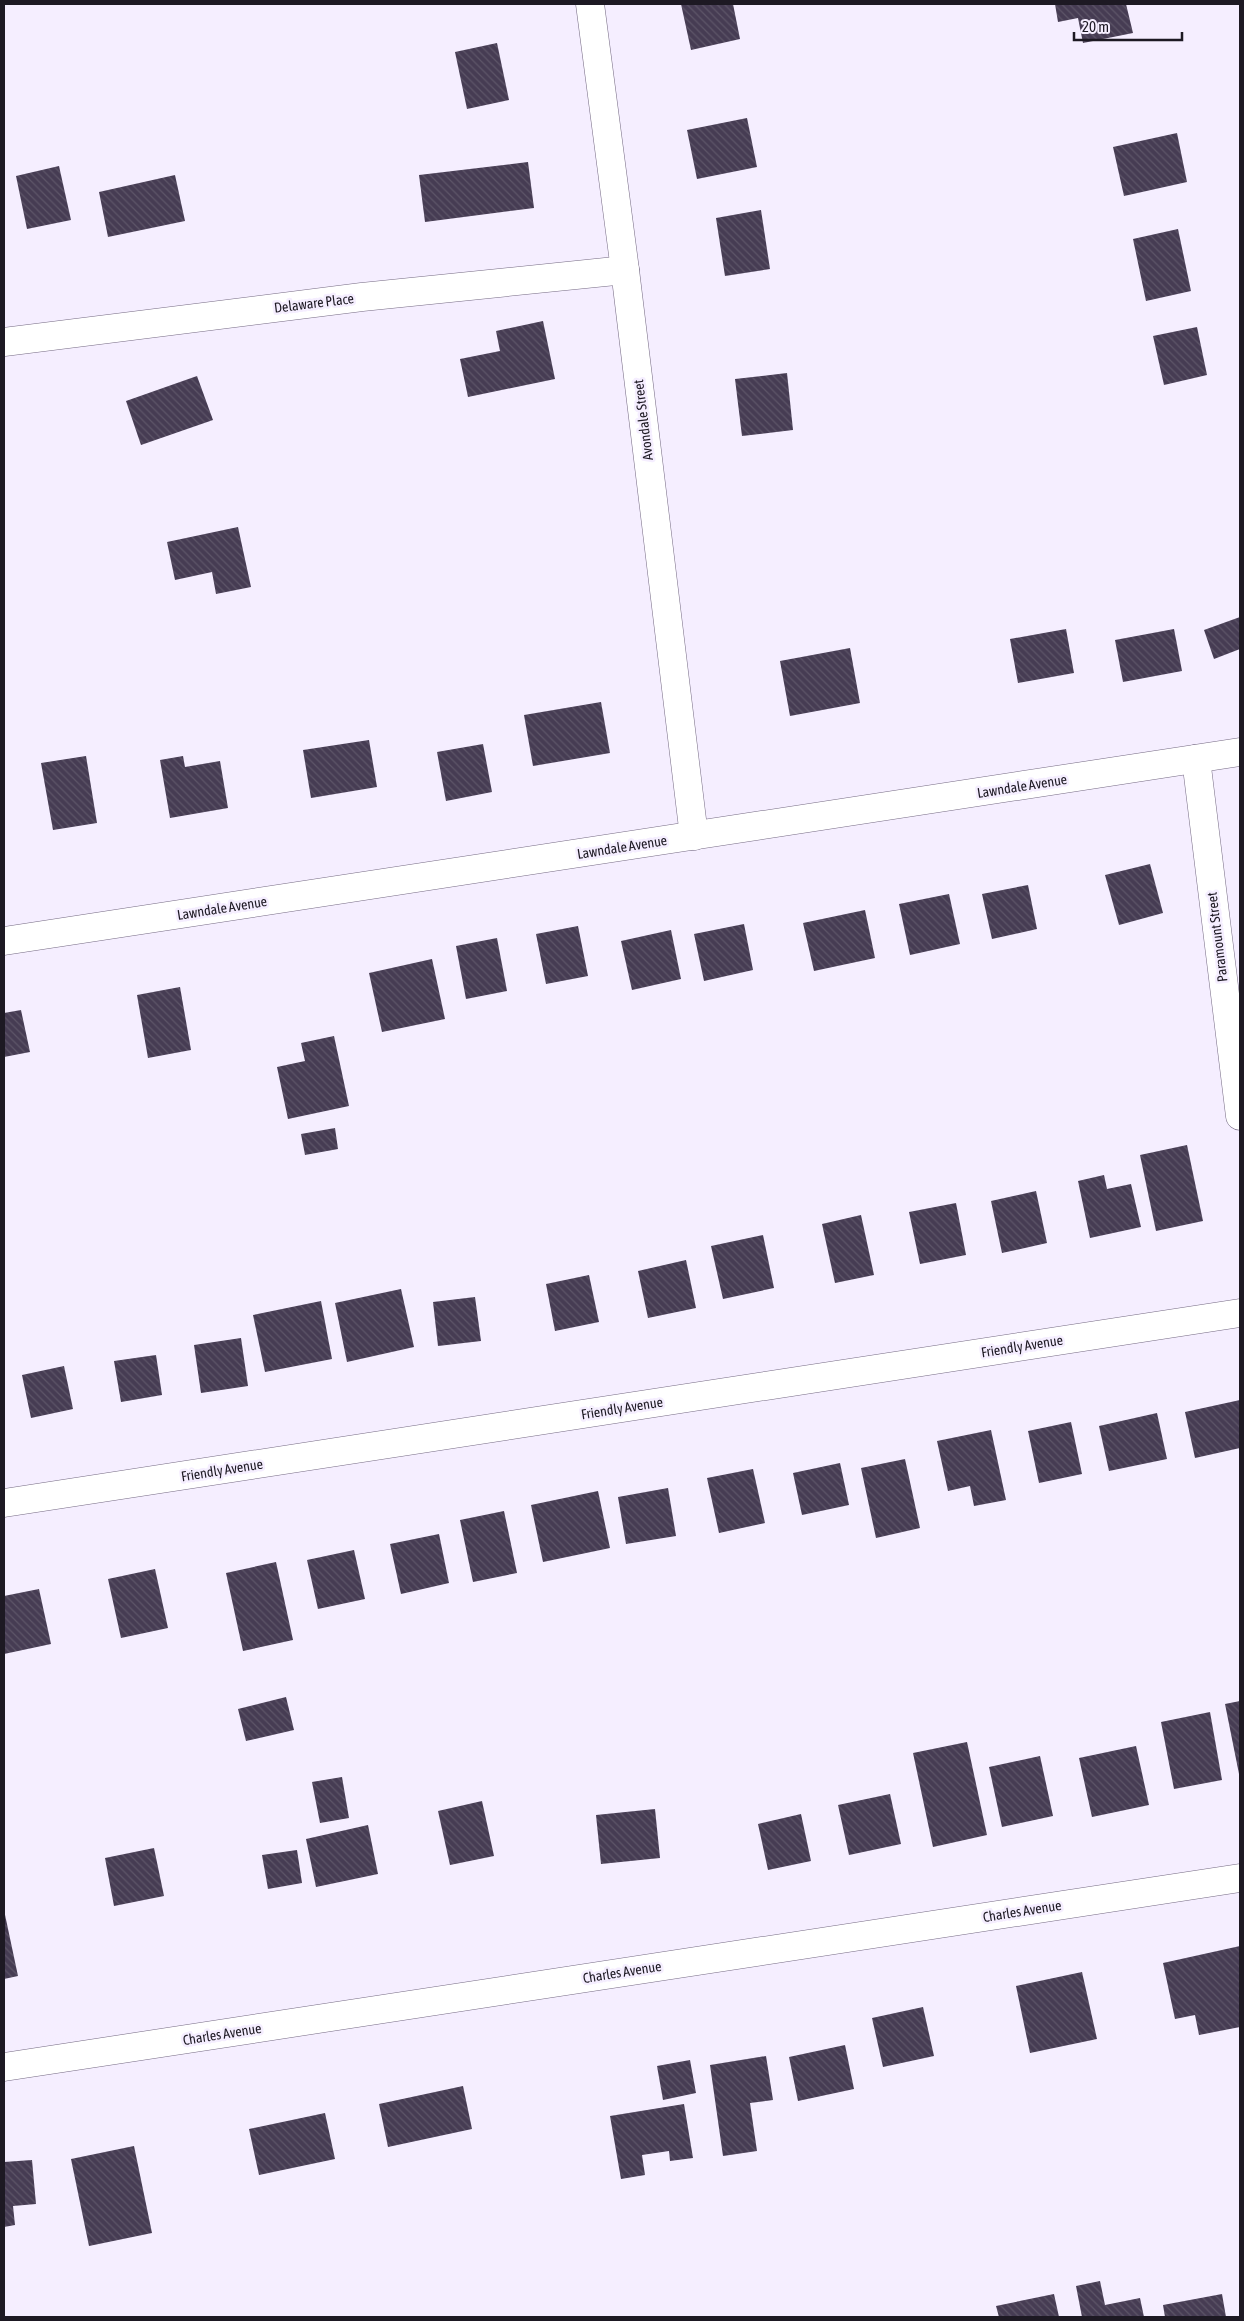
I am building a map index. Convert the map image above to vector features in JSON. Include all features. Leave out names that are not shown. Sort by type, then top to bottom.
[{"type":"street","name":"Avondale Street","points":[[590,4],[626,270],[694,836]]},
{"type":"street","name":"Delaware Place","points":[[4,342],[362,296],[626,270]]},
{"type":"street","name":"Lawndale Avenue","points":[[4,941],[1240,752]]},
{"type":"street","name":"Paramount Street","points":[[1196,759],[1240,1116]]},
{"type":"street","name":"Friendly Avenue","points":[[4,1504],[1240,1313]]},
{"type":"street","name":"Charles Avenue","points":[[4,2067],[1240,1878]]},
{"type":"building","points":[[681,4],[733,4],[740,39],[691,50]]},
{"type":"building","points":[[1055,4],[1126,4],[1133,33],[1083,43],[1078,18],[1058,22]]},
{"type":"building","points":[[497,43],[509,100],[467,109],[455,52]]},
{"type":"building","points":[[747,118],[757,167],[697,179],[687,130]]},
{"type":"building","points":[[1177,133],[1187,182],[1124,196],[1113,147]]},
{"type":"building","points":[[528,162],[534,208],[425,222],[419,175]]},
{"type":"building","points":[[59,166],[71,220],[27,229],[16,176]]},
{"type":"building","points":[[175,175],[185,221],[108,237],[99,192]]},
{"type":"building","points":[[761,210],[770,269],[725,276],[716,218]]},
{"type":"building","points":[[1178,229],[1191,291],[1146,301],[1133,239]]},
{"type":"building","points":[[543,321],[555,379],[468,397],[460,359],[500,351],[496,331]]},
{"type":"building","points":[[1197,327],[1207,375],[1164,385],[1153,336]]},
{"type":"building","points":[[787,373],[793,430],[742,436],[735,379]]},
{"type":"building","points":[[197,376],[213,420],[141,445],[126,401]]},
{"type":"building","points":[[238,527],[251,587],[216,594],[212,572],[175,580],[167,542]]},
{"type":"building","points":[[1240,617],[1240,649],[1214,659],[1204,630]]},
{"type":"building","points":[[1066,629],[1074,673],[1018,683],[1010,639]]},
{"type":"building","points":[[1174,629],[1182,671],[1123,682],[1115,640]]},
{"type":"building","points":[[850,648],[860,703],[790,716],[780,661]]},
{"type":"building","points":[[601,702],[610,753],[533,766],[524,715]]},
{"type":"building","points":[[369,740],[377,787],[311,798],[303,750]]},
{"type":"building","points":[[483,744],[492,792],[446,801],[437,752]]},
{"type":"building","points":[[86,756],[97,823],[53,830],[41,763]]},
{"type":"building","points":[[183,756],[185,767],[220,761],[228,808],[170,818],[160,760]]},
{"type":"building","points":[[1150,864],[1163,913],[1119,925],[1105,875]]},
{"type":"building","points":[[1028,885],[1037,929],[992,939],[982,894]]},
{"type":"building","points":[[949,894],[960,944],[910,955],[899,904]]},
{"type":"building","points":[[865,910],[875,958],[814,971],[803,923]]},
{"type":"building","points":[[744,924],[753,970],[704,981],[694,934]]},
{"type":"building","points":[[578,926],[588,976],[546,984],[536,934]]},
{"type":"building","points":[[671,930],[681,979],[632,990],[621,941]]},
{"type":"building","points":[[497,938],[507,991],[466,999],[456,946]]},
{"type":"building","points":[[432,959],[445,1019],[382,1032],[369,973]]},
{"type":"building","points":[[180,987],[191,1050],[148,1058],[137,995]]},
{"type":"building","points":[[21,1010],[30,1052],[4,1057],[4,1013]]},
{"type":"building","points":[[334,1036],[349,1106],[288,1119],[277,1067],[305,1061],[301,1043]]},
{"type":"building","points":[[335,1128],[338,1149],[305,1155],[301,1134]]},
{"type":"building","points":[[1187,1145],[1203,1221],[1156,1231],[1140,1155]]},
{"type":"building","points":[[1104,1175],[1107,1189],[1131,1184],[1141,1227],[1090,1238],[1078,1181]]},
{"type":"building","points":[[1036,1191],[1047,1243],[1002,1253],[991,1201]]},
{"type":"building","points":[[956,1203],[966,1255],[920,1264],[909,1212]]},
{"type":"building","points":[[861,1215],[874,1275],[835,1283],[822,1224]]},
{"type":"building","points":[[763,1235],[774,1288],[723,1299],[711,1246]]},
{"type":"building","points":[[686,1260],[696,1308],[648,1318],[638,1271]]},
{"type":"building","points":[[589,1275],[599,1322],[555,1331],[546,1284]]},
{"type":"building","points":[[401,1289],[414,1347],[347,1362],[335,1303]]},
{"type":"building","points":[[475,1297],[481,1341],[438,1346],[433,1302]]},
{"type":"building","points":[[321,1301],[332,1359],[265,1372],[253,1315]]},
{"type":"building","points":[[241,1338],[248,1386],[201,1393],[194,1345]]},
{"type":"building","points":[[156,1355],[162,1395],[121,1402],[114,1361]]},
{"type":"building","points":[[64,1366],[73,1409],[31,1418],[22,1375]]},
{"type":"building","points":[[1240,1400],[1240,1448],[1195,1458],[1185,1412]]},
{"type":"building","points":[[1157,1413],[1167,1459],[1109,1471],[1099,1426]]},
{"type":"building","points":[[1071,1422],[1082,1474],[1039,1483],[1028,1431]]},
{"type":"building","points":[[991,1430],[1006,1500],[974,1506],[970,1486],[948,1491],[937,1441]]},
{"type":"building","points":[[905,1459],[920,1528],[876,1538],[861,1468]]},
{"type":"building","points":[[840,1463],[849,1505],[802,1515],[793,1473]]},
{"type":"building","points":[[753,1469],[765,1523],[719,1533],[707,1478]]},
{"type":"building","points":[[668,1488],[676,1536],[626,1544],[618,1497]]},
{"type":"building","points":[[598,1491],[610,1548],[543,1562],[531,1505]]},
{"type":"building","points":[[504,1511],[517,1573],[473,1582],[460,1520]]},
{"type":"building","points":[[439,1534],[449,1583],[401,1594],[390,1544]]},
{"type":"building","points":[[354,1550],[365,1599],[318,1609],[307,1560]]},
{"type":"building","points":[[276,1562],[293,1640],[243,1651],[226,1573]]},
{"type":"building","points":[[155,1569],[168,1628],[121,1638],[108,1579]]},
{"type":"building","points":[[39,1589],[51,1644],[4,1654],[4,1596]]},
{"type":"building","points":[[286,1697],[294,1730],[246,1741],[238,1709]]},
{"type":"building","points":[[1240,1701],[1240,1774],[1239,1774],[1225,1704]]},
{"type":"building","points":[[1210,1712],[1222,1780],[1174,1789],[1161,1722]]},
{"type":"building","points":[[967,1742],[987,1835],[933,1847],[913,1753]]},
{"type":"building","points":[[1136,1746],[1149,1805],[1092,1817],[1079,1758]]},
{"type":"building","points":[[1040,1756],[1053,1816],[1002,1827],[989,1767]]},
{"type":"building","points":[[342,1777],[349,1818],[320,1823],[312,1782]]},
{"type":"building","points":[[890,1794],[901,1844],[849,1855],[838,1805]]},
{"type":"building","points":[[482,1801],[494,1856],[450,1865],[438,1811]]},
{"type":"building","points":[[655,1809],[660,1858],[601,1864],[596,1815]]},
{"type":"building","points":[[801,1814],[811,1861],[768,1870],[758,1824]]},
{"type":"building","points":[[368,1825],[378,1874],[316,1887],[306,1839]]},
{"type":"building","points":[[154,1848],[164,1896],[114,1906],[105,1858]]},
{"type":"building","points":[[297,1850],[302,1883],[268,1889],[262,1855]]},
{"type":"building","points":[[4,1910],[18,1976],[4,1979]]},
{"type":"building","points":[[1240,1946],[1240,2027],[1199,2035],[1195,2015],[1175,2019],[1163,1963]]},
{"type":"building","points":[[1082,1972],[1097,2039],[1030,2053],[1016,1986]]},
{"type":"building","points":[[923,2007],[934,2056],[883,2067],[872,2018]]},
{"type":"building","points":[[845,2045],[854,2089],[798,2101],[789,2057]]},
{"type":"building","points":[[766,2056],[773,2100],[750,2103],[757,2151],[723,2156],[710,2065]]},
{"type":"building","points":[[690,2060],[696,2093],[663,2100],[657,2066]]},
{"type":"building","points":[[463,2086],[472,2129],[388,2147],[379,2104]]},
{"type":"building","points":[[684,2104],[693,2158],[670,2161],[669,2151],[642,2155],[645,2175],[621,2179],[610,2116]]},
{"type":"building","points":[[325,2113],[335,2159],[259,2175],[249,2129]]},
{"type":"building","points":[[134,2146],[152,2233],[89,2246],[71,2159]]},
{"type":"building","points":[[32,2160],[36,2204],[13,2206],[15,2225],[4,2227],[4,2162]]},
{"type":"building","points":[[1100,2281],[1105,2305],[1140,2298],[1144,2317],[1082,2317],[1076,2286]]},
{"type":"building","points":[[1054,2294],[1059,2317],[999,2317],[996,2306]]},
{"type":"building","points":[[1222,2294],[1226,2317],[1165,2317],[1163,2305]]}]
